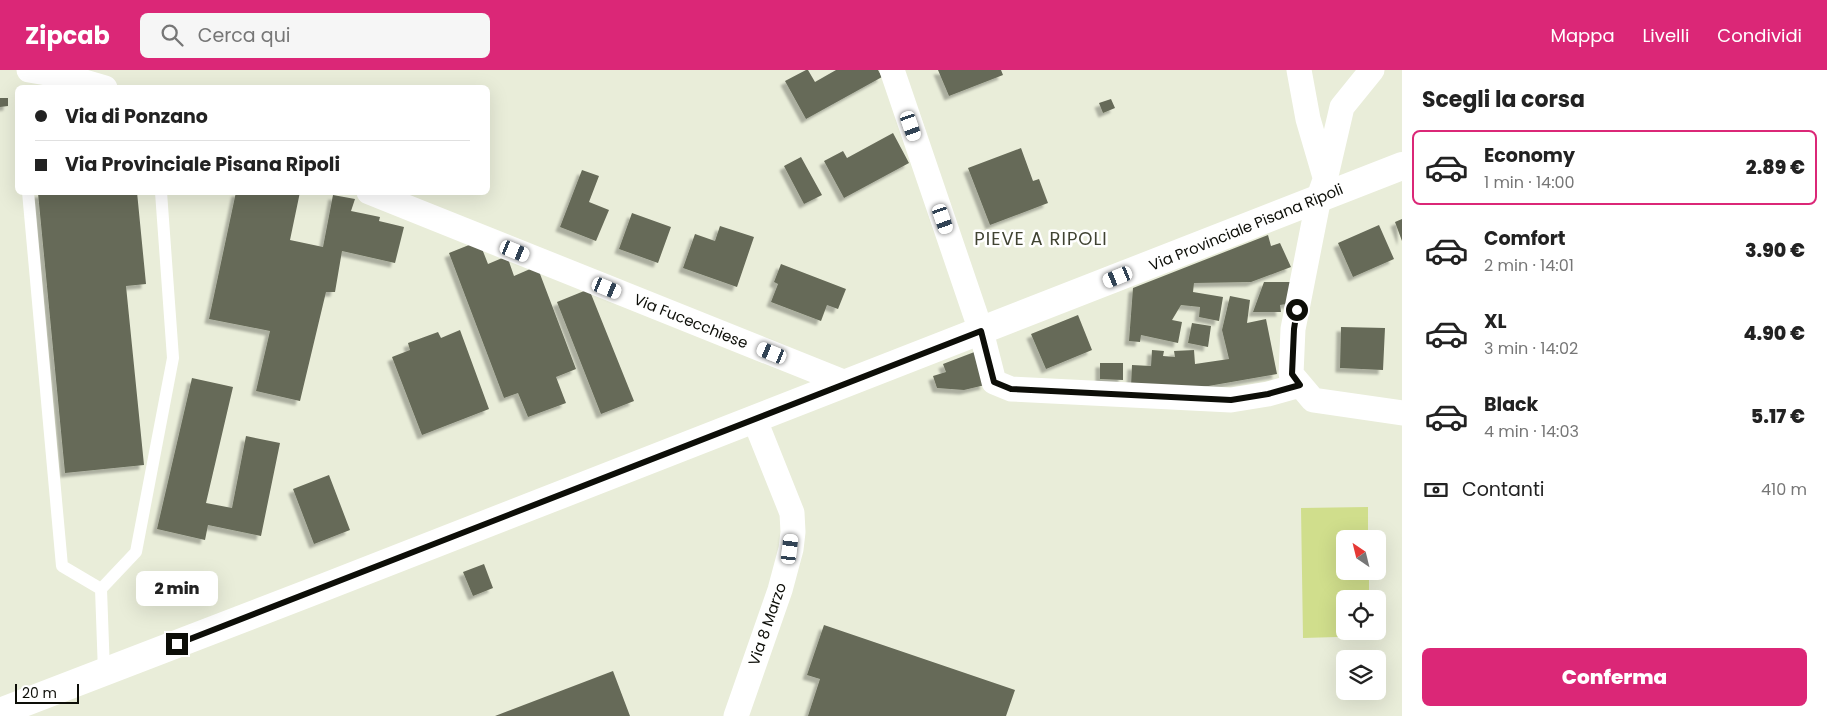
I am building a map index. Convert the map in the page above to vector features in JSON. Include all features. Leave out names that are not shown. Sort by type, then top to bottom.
[{"type":"main road","name":"Via Provinciale Pisana Ripoli","points":[[0,712],[981,331],[1322,188],[1402,166]]},
{"type":"street","points":[[29,70],[64,76],[95,85]]},
{"type":"street","points":[[892,70],[981,331],[994,382],[1011,389],[1231,400],[1268,394],[1300,385]]},
{"type":"street","points":[[1299,70],[1322,188]]},
{"type":"street","points":[[1372,70],[1342,106],[1322,188],[1294,329],[1292,374],[1313,400],[1402,413]]},
{"type":"street","name":"Via Fucecchiese","points":[[376,195],[846,383]]},
{"type":"street","name":"Via 8 Marzo","points":[[736,716],[780,590],[792,532],[792,513],[754,418]]},
{"type":"lane","points":[[28,195],[62,566],[102,588]]},
{"type":"lane","points":[[104,672],[102,588],[136,552],[173,358],[161,195]]},
{"type":"green space","points":[[1368,507],[1368,530],[1336,530],[1336,580],[1369,580],[1369,590],[1336,590],[1336,637],[1303,638],[1301,508]]},
{"type":"building","points":[[808,70],[815,82],[836,70],[878,70],[882,77],[806,119],[785,81]]},
{"type":"building","points":[[938,70],[1001,70],[1003,75],[949,96]]},
{"type":"building","points":[[0,98],[8,98],[8,106],[0,107]]},
{"type":"building","points":[[1111,99],[1115,108],[1103,113],[1099,103]]},
{"type":"building","points":[[893,133],[909,163],[844,198],[824,161],[843,151],[847,158]]},
{"type":"building","points":[[1021,148],[1033,181],[1039,179],[1048,203],[990,225],[968,168]]},
{"type":"building","points":[[801,157],[822,195],[804,204],[784,166]]},
{"type":"building","points":[[582,170],[599,176],[589,202],[609,210],[596,241],[560,227]]},
{"type":"building","points":[[38,195],[137,195],[146,284],[126,286],[144,465],[65,473]]},
{"type":"building","points":[[235,195],[299,195],[290,240],[323,247],[333,195],[355,199],[351,211],[380,217],[379,221],[404,227],[395,263],[342,251],[335,292],[326,292],[300,401],[256,391],[270,331],[209,319]]},
{"type":"building","points":[[632,213],[671,227],[658,263],[619,249]]},
{"type":"building","points":[[1402,219],[1402,241],[1395,222]]},
{"type":"building","points":[[1379,225],[1394,259],[1353,277],[1338,243]]},
{"type":"building","points":[[720,226],[754,237],[737,287],[683,268],[695,234],[715,241]]},
{"type":"building","points":[[1268,235],[1271,246],[1280,243],[1291,267],[1251,282],[1194,283],[1193,292],[1223,297],[1219,321],[1199,317],[1200,307],[1181,305],[1172,320],[1182,322],[1178,343],[1141,335],[1140,342],[1129,341],[1133,288]]},
{"type":"building","points":[[479,241],[488,264],[507,256],[514,276],[537,266],[576,369],[556,377],[566,403],[528,417],[518,393],[504,398],[449,253]]},
{"type":"building","points":[[781,264],[846,289],[838,309],[827,305],[821,321],[771,302],[778,284],[774,282]]},
{"type":"building","points":[[1264,282],[1298,282],[1293,303],[1280,305],[1281,312],[1253,312]]},
{"type":"building","points":[[589,289],[634,401],[601,414],[557,302]]},
{"type":"building","points":[[1230,296],[1250,300],[1247,323],[1266,319],[1277,374],[1197,388],[1131,386],[1132,365],[1151,366],[1152,350],[1164,351],[1163,356],[1175,357],[1174,351],[1194,350],[1195,364],[1229,359],[1222,330]]},
{"type":"building","points":[[1078,315],[1092,350],[1046,369],[1031,334]]},
{"type":"building","points":[[1192,323],[1211,326],[1208,347],[1188,343]]},
{"type":"building","points":[[1341,327],[1385,328],[1383,370],[1340,368]]},
{"type":"building","points":[[460,330],[489,409],[422,435],[392,357],[410,350],[408,343],[438,332],[441,338]]},
{"type":"building","points":[[977,351],[985,385],[964,390],[937,388],[933,376],[946,372],[943,364]]},
{"type":"building","points":[[1100,363],[1123,363],[1123,380],[1100,379]]},
{"type":"building","points":[[192,378],[233,387],[206,503],[232,508],[246,436],[280,443],[261,536],[208,525],[205,540],[157,529]]},
{"type":"building","points":[[329,475],[350,530],[314,544],[293,489]]},
{"type":"building","points":[[484,564],[493,588],[473,596],[463,572]]},
{"type":"building","points":[[824,625],[1015,690],[1006,716],[808,716],[820,679],[807,675]]},
{"type":"building","points":[[613,671],[630,716],[495,716]]},
{"type":"district","name":"PIEVE A RIPOLI","points":[[1041,238]]},
{"type":"route","points":[[177,644],[981,331],[994,382],[1011,389],[1231,400],[1268,394],[1300,385],[1292,374],[1294,329],[1297,310]]}]
